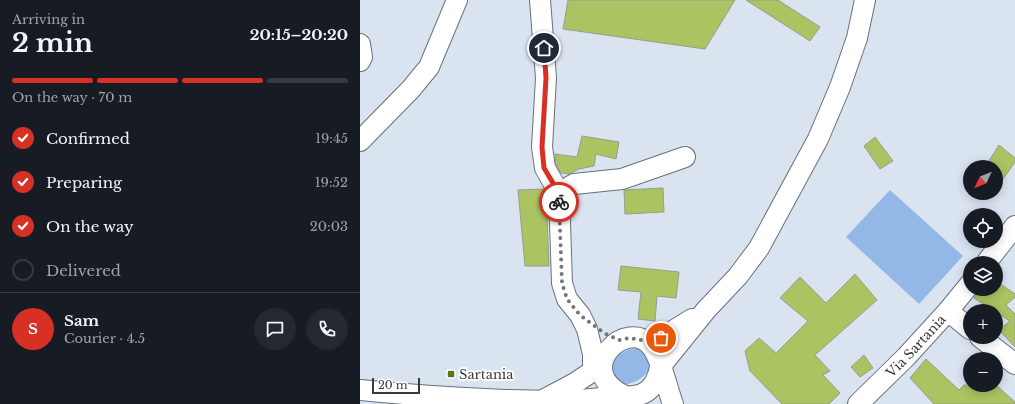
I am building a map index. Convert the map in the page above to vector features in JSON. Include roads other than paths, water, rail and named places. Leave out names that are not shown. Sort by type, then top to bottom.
[{"type":"street","points":[[360,140],[411,89],[430,67],[457,0]]},
{"type":"street","points":[[540,0],[546,78],[542,147],[544,168],[559,193],[562,283],[567,299],[580,315],[598,330],[619,340]]},
{"type":"street","points":[[360,390],[439,398],[541,401],[634,399],[644,394],[652,387],[658,378],[660,367],[706,310],[738,276],[759,248],[811,151],[840,87],[857,38],[865,0]]},
{"type":"street","points":[[360,44],[362,57],[360,61]]},
{"type":"street","points":[[559,193],[574,184],[622,179],[685,157]]},
{"type":"street","points":[[991,256],[1015,226]]},
{"type":"street","name":"Via Sartania","points":[[858,404],[906,357],[963,293]]},
{"type":"street","points":[[650,345],[706,310]]},
{"type":"street","points":[[948,311],[963,323]]},
{"type":"street","points":[[580,315],[591,341],[597,368],[603,375],[607,384],[614,391],[634,399]]},
{"type":"street","points":[[541,401],[597,368],[610,346],[619,340],[630,338],[641,340],[650,345],[657,355],[673,404]]},
{"type":"street","points":[[989,344],[1015,364]]},
{"type":"place","name":"Sartania","points":[[451,374]]}]
